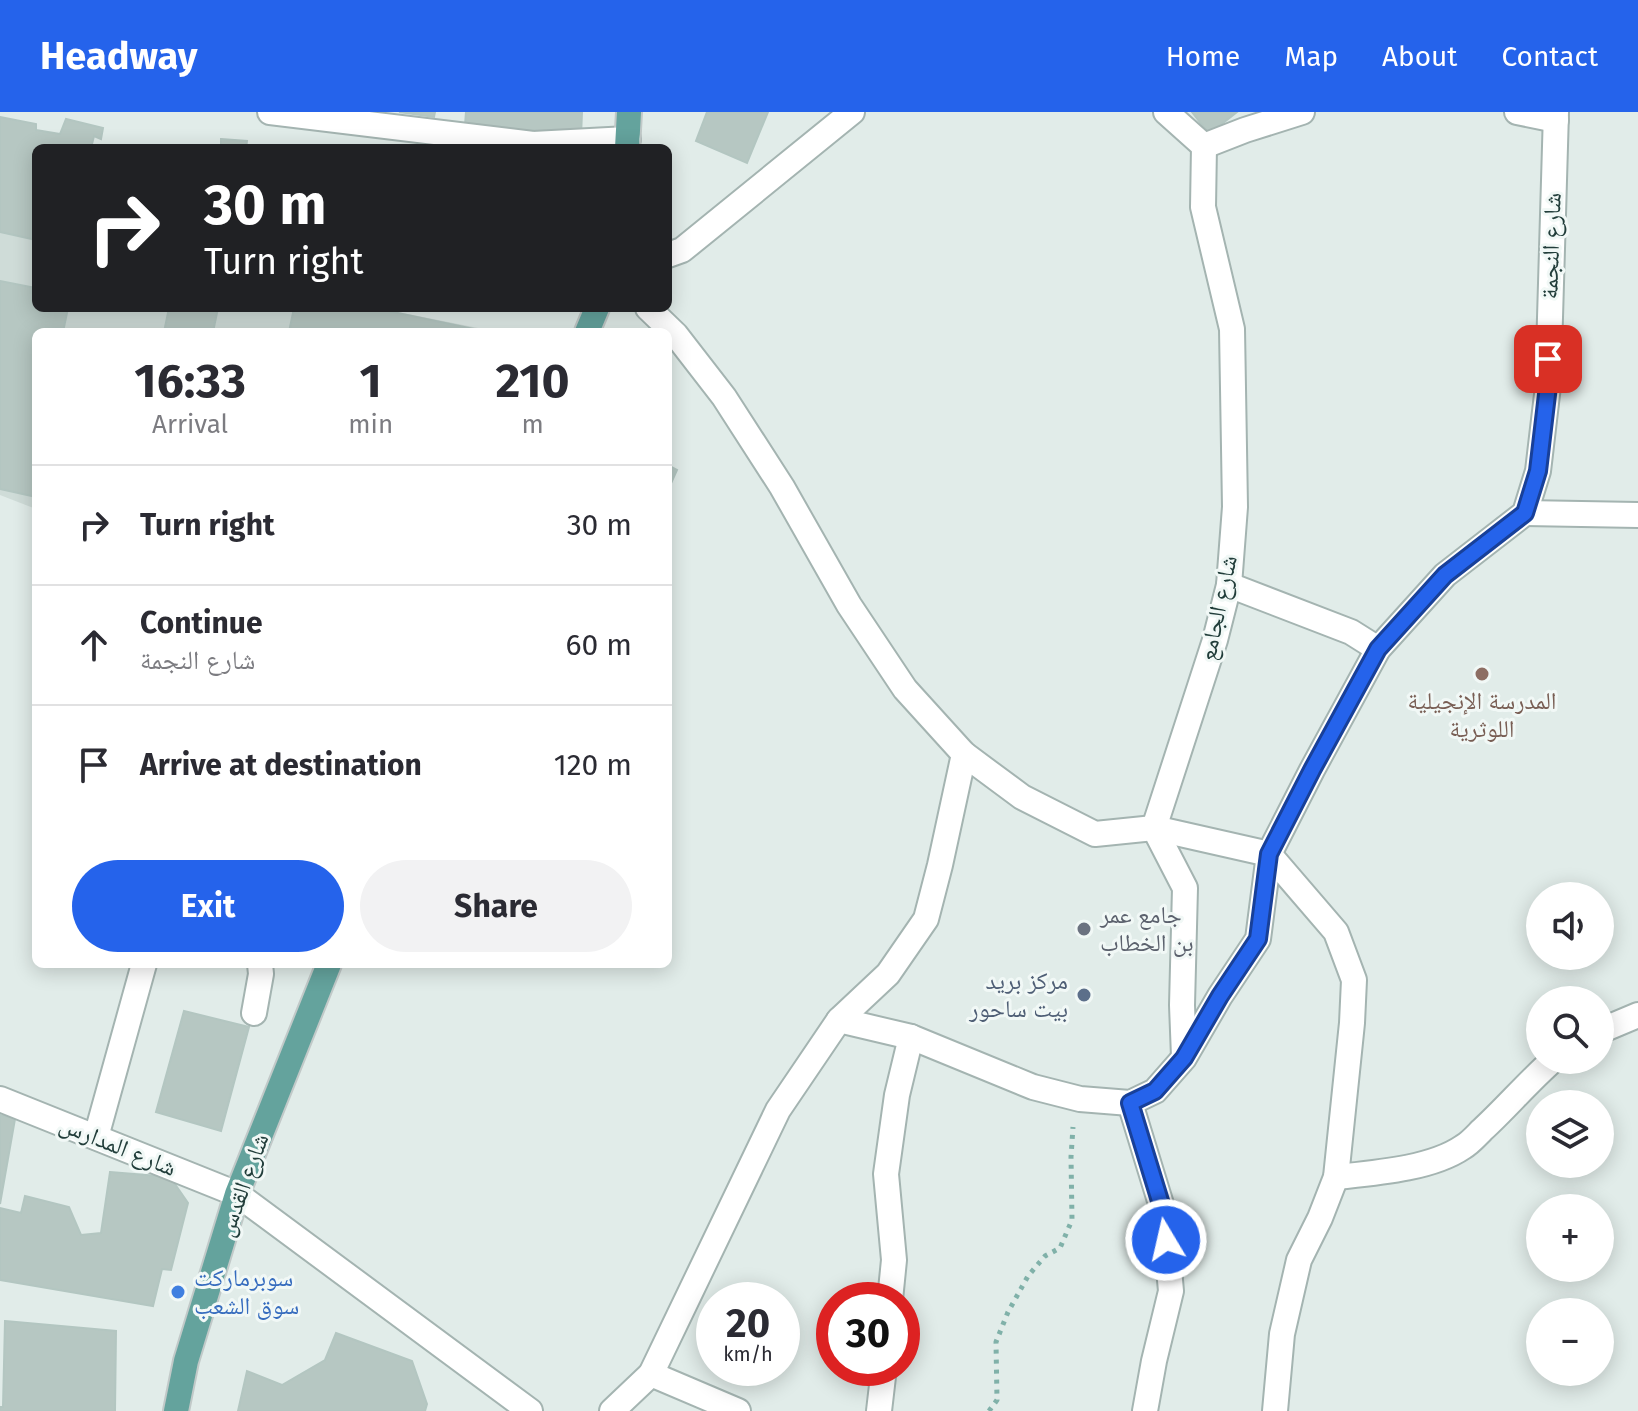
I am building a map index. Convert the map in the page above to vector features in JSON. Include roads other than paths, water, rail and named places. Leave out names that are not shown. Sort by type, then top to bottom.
[{"type":"main road","points":[[628,144],[629,112]]},
{"type":"main road","name":"شارع القدس","points":[[176,1411],[186,1361],[237,1194],[327,968]]},
{"type":"street","points":[[270,112],[533,144],[628,144]]},
{"type":"street","points":[[672,254],[682,250],[852,112]]},
{"type":"street","points":[[1166,112],[1204,146],[1302,112]]},
{"type":"street","points":[[1517,112],[1556,116]]},
{"type":"street","name":"شارع النجمة","points":[[1525,513],[1538,471],[1548,386],[1556,116]]},
{"type":"street","name":"شارع الجامع","points":[[1154,828],[1215,640],[1229,585],[1235,507],[1232,329],[1203,207],[1204,146]]},
{"type":"street","points":[[652,312],[669,328]]},
{"type":"street","points":[[672,331],[724,397],[782,487],[857,617],[905,689],[964,754],[1022,797],[1095,834],[1154,828],[1269,854],[1336,932],[1354,980],[1336,1177],[1299,1260],[1282,1334],[1275,1407]]},
{"type":"street","points":[[839,1020],[911,1037],[1033,1087],[1080,1099],[1130,1103],[1155,1091],[1184,1058],[1258,939],[1269,854],[1378,649],[1445,575],[1525,513],[1638,515]]},
{"type":"street","points":[[1229,585],[1351,632],[1378,649]]},
{"type":"street","points":[[612,1411],[651,1374],[778,1110],[839,1020],[888,974],[926,919],[964,754]]},
{"type":"street","points":[[1154,828],[1185,888],[1184,1058]]},
{"type":"street","points":[[96,1137],[143,968]]},
{"type":"street","points":[[254,1013],[260,968]]},
{"type":"street","points":[[1614,1025],[1638,1015]]},
{"type":"street","points":[[892,1282],[894,1260],[886,1174],[897,1095],[911,1037]]},
{"type":"street","points":[[1336,1177],[1428,1163],[1462,1148],[1537,1074]]},
{"type":"street","name":"شارع المدارس","points":[[0,1099],[237,1194],[530,1411]]},
{"type":"street","points":[[1130,1103],[1164,1214],[1171,1291],[1145,1411]]},
{"type":"street","points":[[651,1374],[738,1411]]},
{"type":"street","points":[[879,1411],[882,1386]]},
{"type":"place","name":"المدرسة الإنجيلية اللوثرية","points":[[1482,674]]},
{"type":"place","name":"جامع عمر بن الخطاب","points":[[1084,929]]},
{"type":"place","name":"مركز بريد بيت ساحور","points":[[1084,995]]},
{"type":"place","name":"سوبرماركت سوق الشعب","points":[[178,1292]]}]
